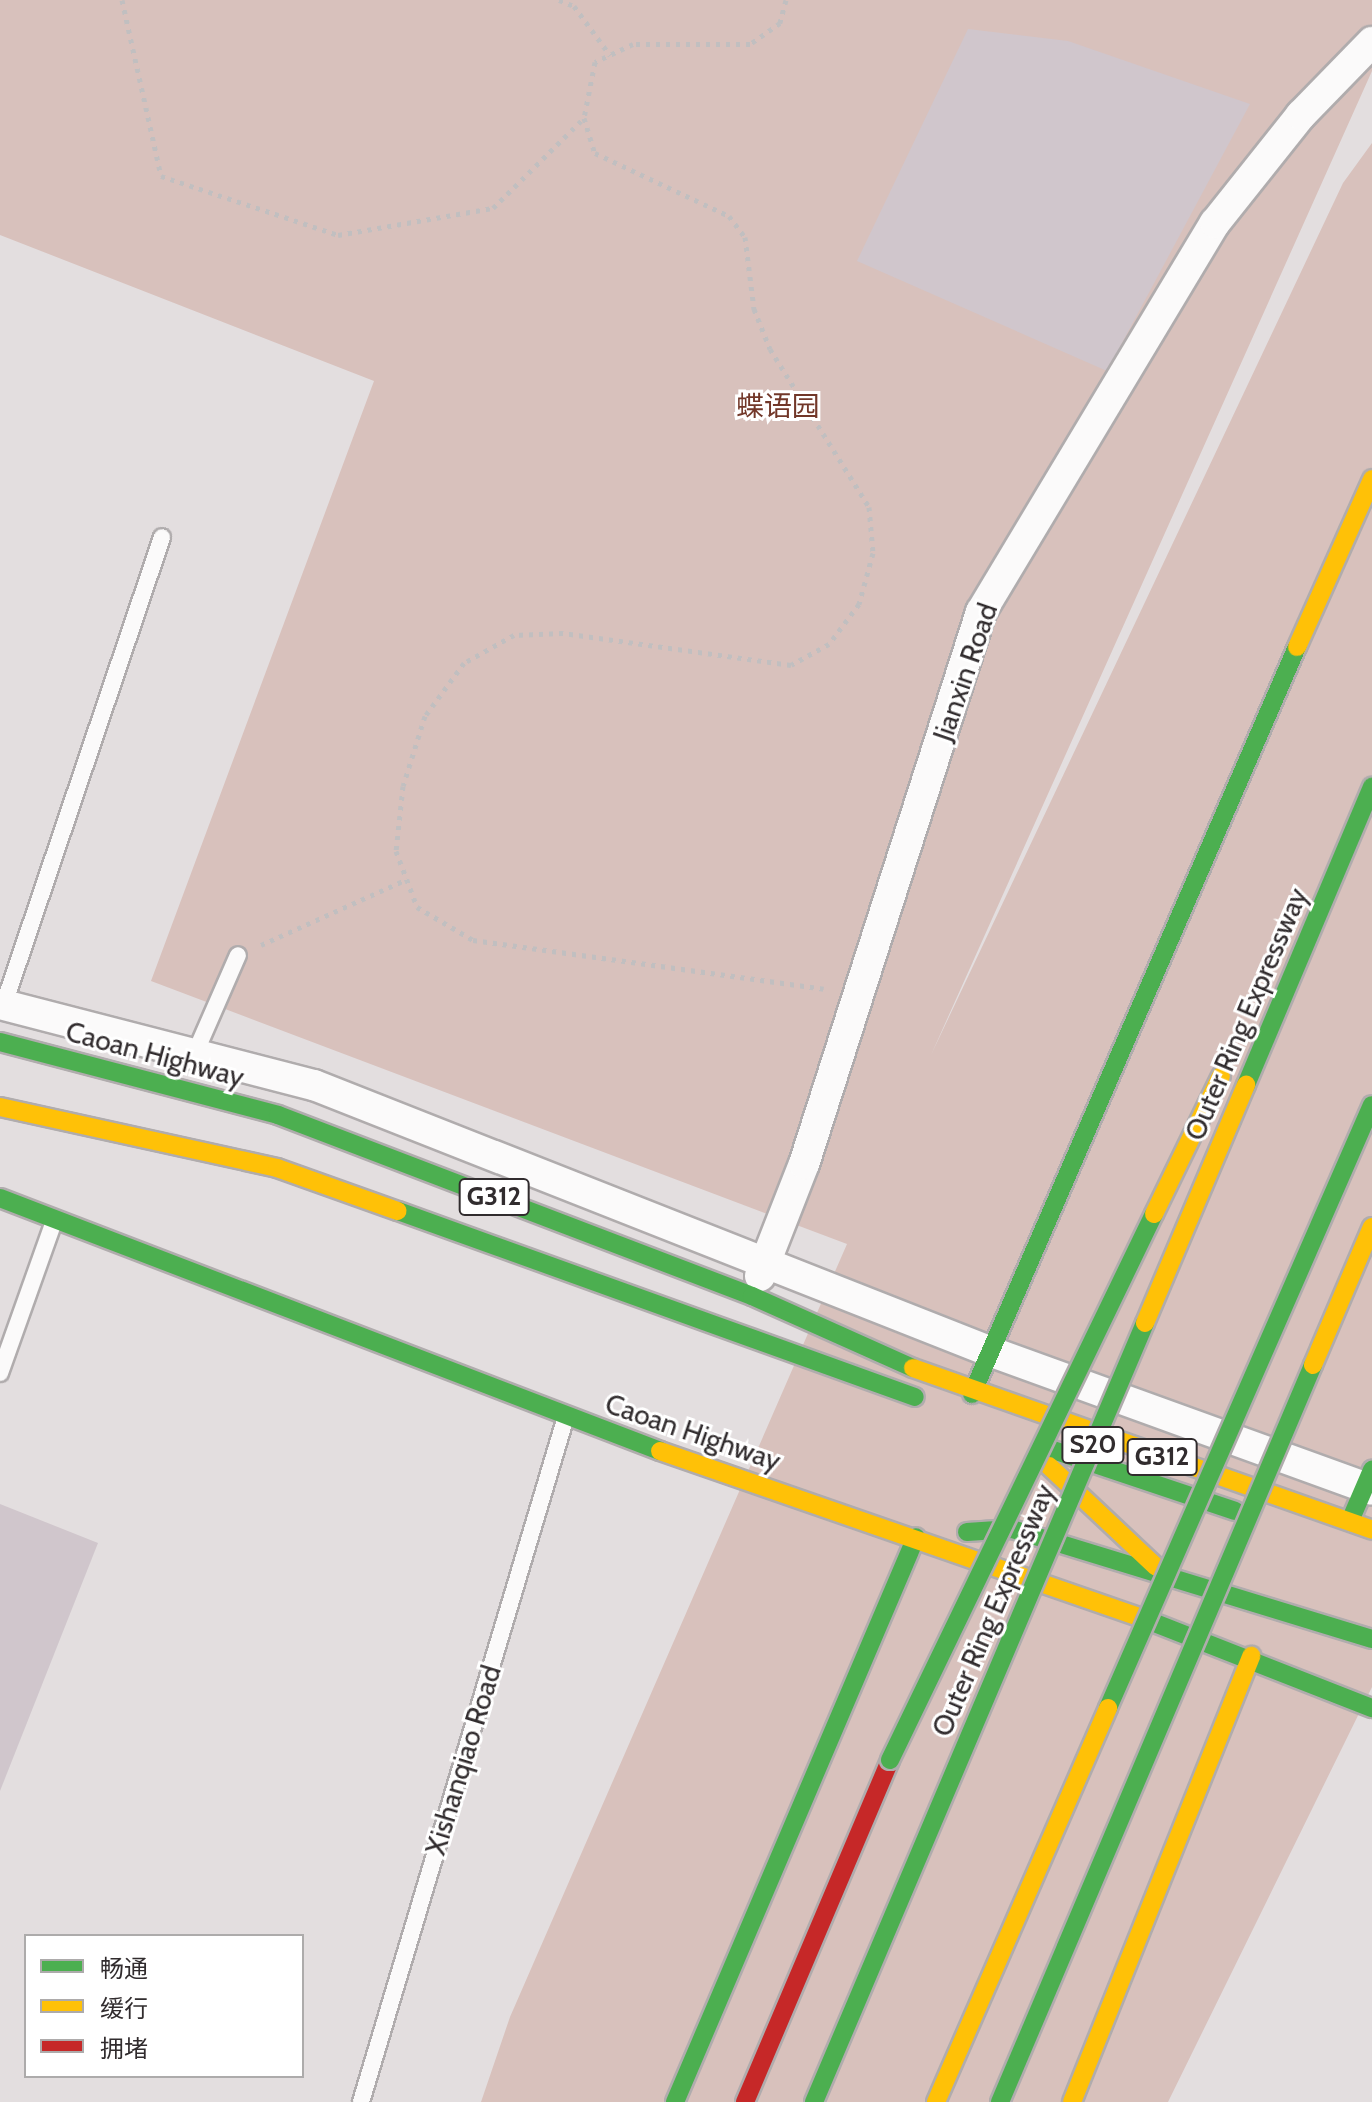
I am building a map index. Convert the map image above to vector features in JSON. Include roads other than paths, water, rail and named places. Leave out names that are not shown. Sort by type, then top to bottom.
[{"type":"highway","points":[[1072,2102],[1251,1656],[972,1394],[1372,479]]},
{"type":"highway","points":[[1249,1022],[1372,784]]},
{"type":"highway","name":"Outer Ring Expressway","points":[[814,2102],[1372,784]]},
{"type":"highway","name":"Caoan Highway","points":[[0,1042],[278,1115],[752,1296],[972,1394],[1372,1530]]},
{"type":"highway","points":[[745,2102],[890,1760],[1234,1050]]},
{"type":"highway","points":[[936,2102],[1372,1105]]},
{"type":"highway","points":[[0,1107],[277,1168],[943,1408]]},
{"type":"highway","name":"Caoan Highway","points":[[0,1198],[566,1418],[916,1537],[1251,1656],[1372,1708]]},
{"type":"highway","points":[[1000,2102],[1372,1227]]},
{"type":"highway","points":[[1012,1431],[1150,1489],[1276,1523],[1350,1521],[1370,1482]]},
{"type":"highway","points":[[675,2102],[916,1537],[1012,1529],[1372,1639]]},
{"type":"street","name":"Jianxin Road","points":[[752,1296],[858,996],[981,612],[1215,223],[1301,115],[1372,42]]},
{"type":"street","points":[[1,1008],[195,1053],[314,1085],[767,1260],[989,1351],[1370,1482]]},
{"type":"lane","points":[[1,1008],[162,537]]},
{"type":"lane","points":[[181,1090],[238,955]]},
{"type":"lane","points":[[0,1373],[55,1220]]},
{"type":"lane","name":"Xishanqiao Road","points":[[361,2102],[566,1418]]},
{"type":"park label","name":"蝶语园","points":[[778,406]]}]
